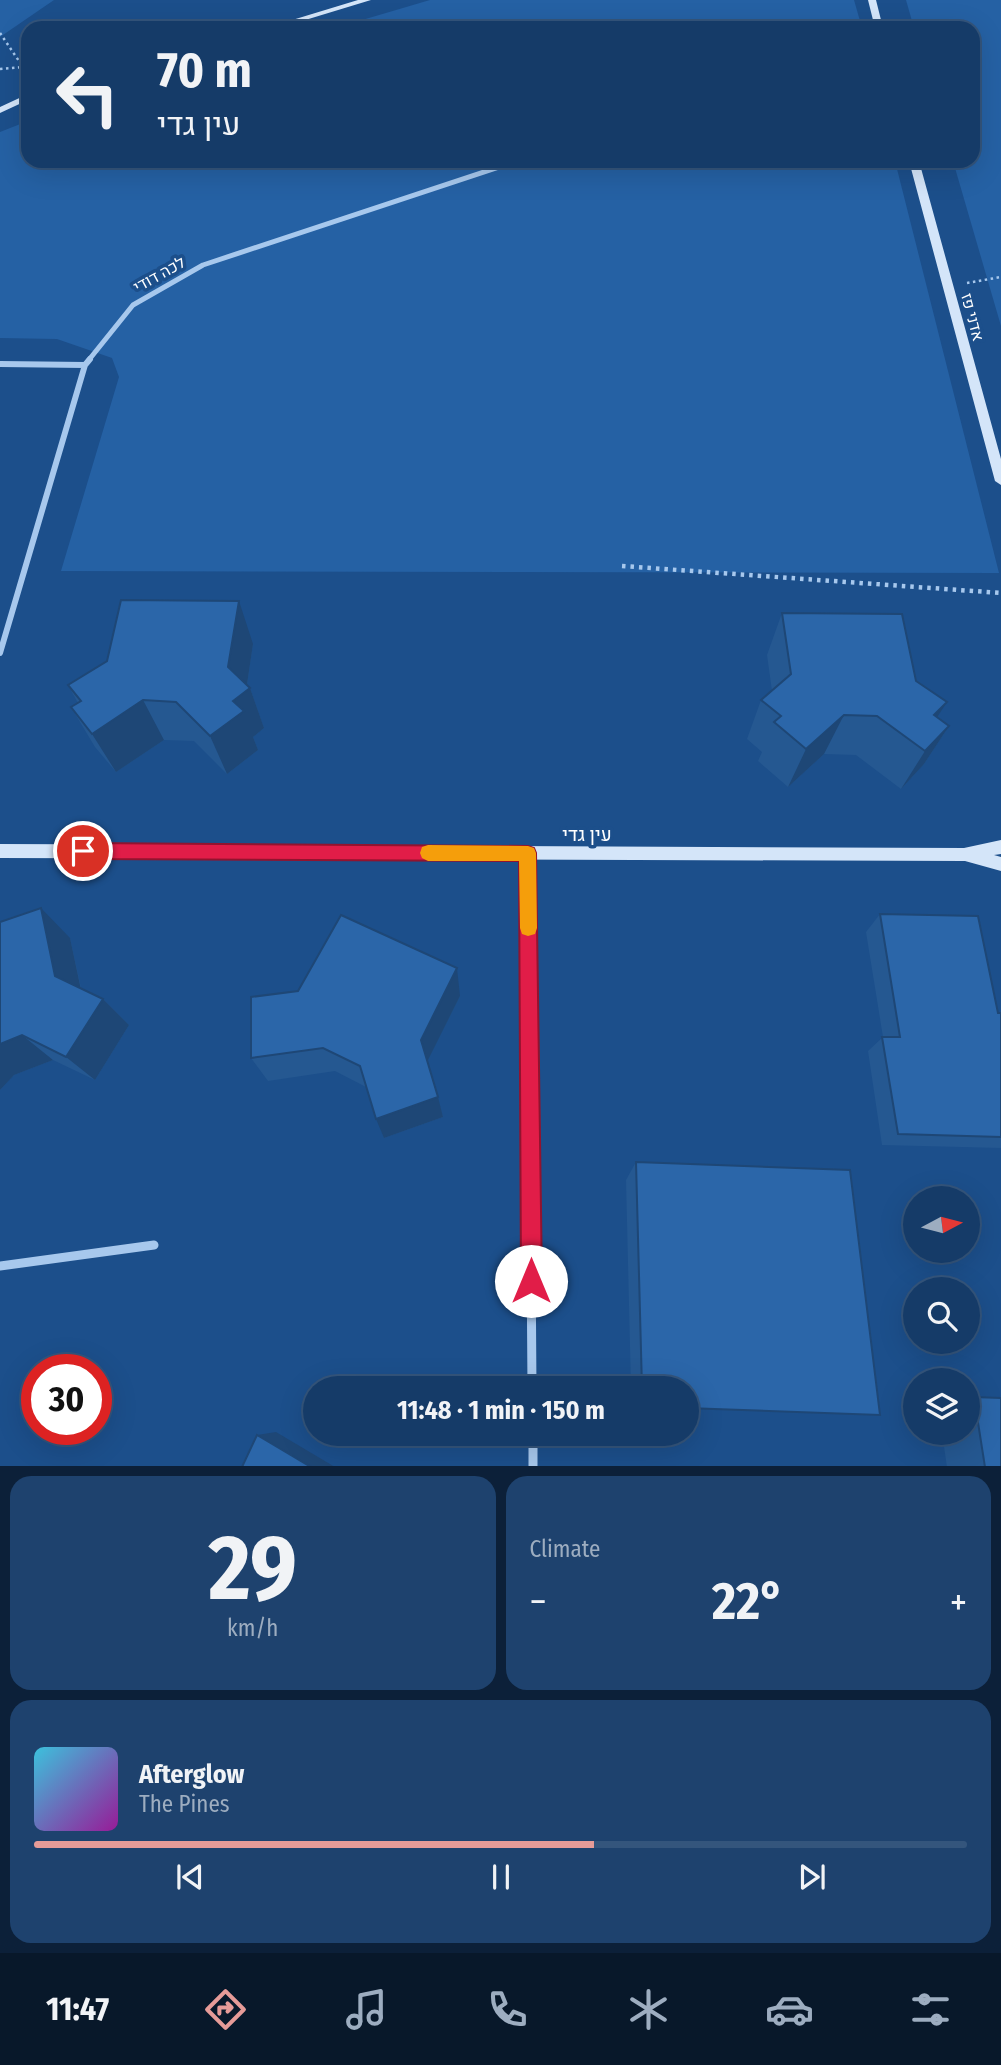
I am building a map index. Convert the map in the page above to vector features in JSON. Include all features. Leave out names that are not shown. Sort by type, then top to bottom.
[{"type":"street","points":[[294,21],[367,0]]},
{"type":"street","points":[[872,0],[877,21]]},
{"type":"street","points":[[0,110],[21,100]]},
{"type":"street","name":"לכה דודי","points":[[0,653],[85,365],[133,304],[203,265],[496,168]]},
{"type":"street","name":"אדני פז","points":[[916,168],[1001,481]]},
{"type":"street","points":[[0,364],[85,365]]},
{"type":"street","name":"עין גדי","points":[[0,851],[964,855],[1001,847]]},
{"type":"street","points":[[528,853],[532,1376]]},
{"type":"street","name":"עין גדי","points":[[964,855],[1001,864]]},
{"type":"street","points":[[0,1266],[154,1245]]},
{"type":"street","points":[[533,1446],[533,1466]]},
{"type":"path","points":[[0,33],[21,64]]},
{"type":"path","points":[[0,69],[21,67]]},
{"type":"path","points":[[948,286],[1001,277]]},
{"type":"path","points":[[622,566],[1001,593]]},
{"type":"shaded area","points":[[0,0],[54,0],[21,21],[0,37]]},
{"type":"shaded area","points":[[430,0],[854,0],[860,21],[359,21]]},
{"type":"shaded area","points":[[906,0],[1001,0],[1001,326],[955,168],[980,168],[980,21],[912,21]]},
{"type":"shaded area","points":[[21,124],[21,168],[897,168],[999,573],[61,571],[119,377],[112,358],[57,339],[0,338],[0,132]]},
{"type":"building","points":[[121,600],[239,601],[228,667],[250,688],[233,701],[244,711],[210,736],[176,702],[143,700],[92,734],[71,707],[81,701],[68,685],[107,661]]},
{"type":"building","points":[[782,613],[902,614],[916,681],[947,702],[934,715],[949,726],[925,751],[877,716],[844,715],[806,749],[774,722],[781,716],[761,700],[791,674]]},
{"type":"building","points":[[41,908],[55,976],[103,999],[66,1057],[22,1035],[0,1044],[0,922]]},
{"type":"building","points":[[880,914],[978,916],[998,1013],[1001,1013],[1001,1137],[898,1134],[882,1037],[900,1037]]},
{"type":"building","points":[[341,915],[457,968],[421,1040],[438,1097],[376,1119],[360,1066],[323,1048],[251,1058],[251,997],[298,991]]},
{"type":"building","points":[[636,1162],[850,1170],[880,1415],[699,1408],[699,1376],[642,1376]]},
{"type":"building","points":[[980,1397],[1001,1398],[1001,1466],[985,1466],[980,1435]]},
{"type":"building","points":[[257,1435],[309,1466],[242,1466]]},
{"type":"slow traffic","points":[[428,853],[528,853],[528,928]]},
{"type":"route","points":[[83,851],[528,853],[531,1281]]}]
